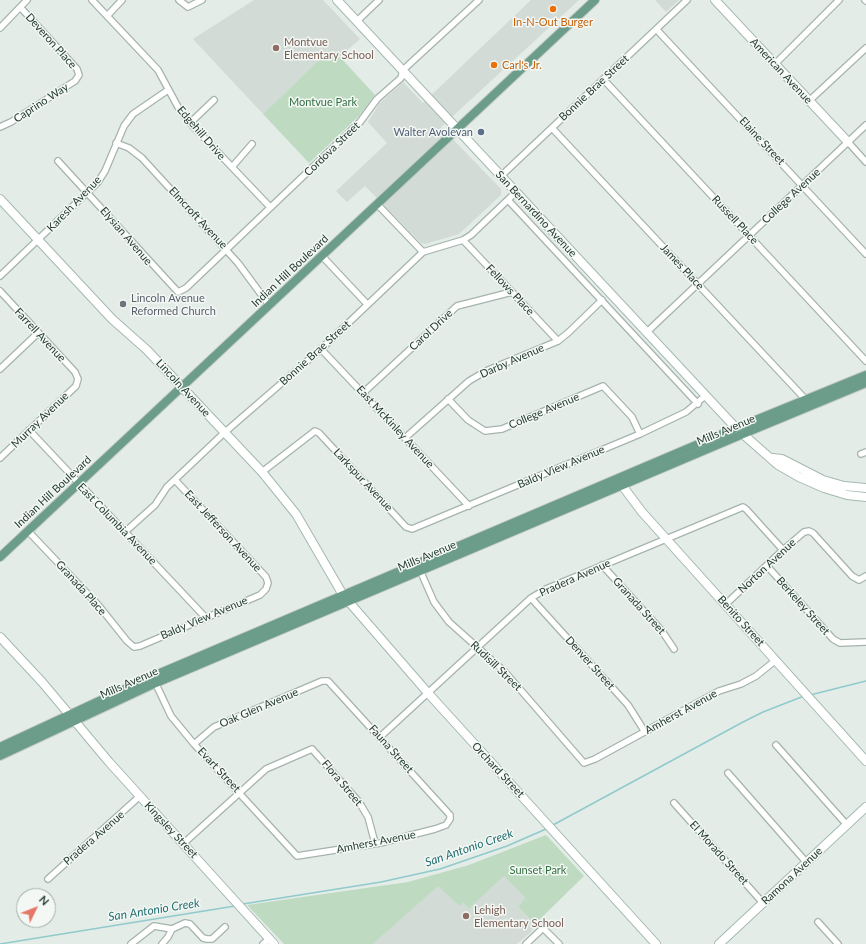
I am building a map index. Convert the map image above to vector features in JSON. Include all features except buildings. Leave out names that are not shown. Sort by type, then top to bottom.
[{"type":"main road","name":"Indian Hill Boulevard","points":[[0,557],[595,0]]},
{"type":"main road","name":"Mills Avenue","points":[[0,747],[71,718],[154,680],[346,598],[620,483],[743,434],[866,375]]},
{"type":"main road","name":"Mills Avenue","points":[[620,483],[736,428],[866,383]]},
{"type":"main road","name":"Mills Avenue","points":[[0,756],[71,718]]},
{"type":"street","points":[[0,28],[21,8],[27,0]]},
{"type":"street","name":"Edgehill Drive","points":[[92,0],[158,70],[178,107],[190,123],[270,207]]},
{"type":"street","points":[[107,16],[122,0]]},
{"type":"street","points":[[179,0],[188,7],[202,0]]},
{"type":"street","name":"San Bernardino Avenue","points":[[337,0],[736,428],[772,458],[778,465],[824,488],[847,495],[866,497]]},
{"type":"street","points":[[357,21],[380,0]]},
{"type":"street","name":"Cordova Street","points":[[178,292],[186,288],[226,248],[360,122],[377,100],[400,78],[403,70],[479,0]]},
{"type":"street","name":"Bonnie Brae Street","points":[[501,176],[687,0]]},
{"type":"street","name":"American Avenue","points":[[714,0],[848,142]]},
{"type":"street","points":[[775,64],[838,0]]},
{"type":"street","name":"Deveron Place","points":[[21,8],[78,69],[79,75]]},
{"type":"street","name":"Elaine Street","points":[[656,30],[866,254]]},
{"type":"street","points":[[809,102],[866,48]]},
{"type":"street","name":"Caprino Way","points":[[0,127],[11,122],[75,80],[79,75]]},
{"type":"street","name":"Russell Place","points":[[604,80],[866,361]]},
{"type":"street","name":"Karesh Avenue","points":[[0,276],[88,193],[105,171],[124,126],[133,114],[168,90]]},
{"type":"street","points":[[190,123],[214,100]]},
{"type":"street","name":"College Avenue","points":[[647,332],[866,125]]},
{"type":"street","name":"James Place","points":[[552,128],[808,403]]},
{"type":"street","points":[[848,142],[866,162]]},
{"type":"street","name":"Elmcroft Avenue","points":[[116,143],[129,148],[142,158],[226,248],[269,305]]},
{"type":"street","points":[[232,166],[252,144]]},
{"type":"street","name":"Elysian Avenue","points":[[58,161],[178,292]]},
{"type":"street","name":"Bonnie Brae Street","points":[[125,532],[154,505],[167,487],[224,433],[321,349],[423,252],[463,240],[471,235],[516,192]]},
{"type":"street","name":"Lincoln Avenue","points":[[0,199],[112,319],[147,350],[262,472],[293,509],[346,598]]},
{"type":"street","points":[[508,200],[698,404]]},
{"type":"street","points":[[377,204],[423,252]]},
{"type":"street","name":"Fellows Place","points":[[463,240],[558,340]]},
{"type":"street","points":[[322,256],[367,304]]},
{"type":"street","name":"Farrell Avenue","points":[[0,291],[75,372],[78,379]]},
{"type":"street","name":"Carol Drive","points":[[363,393],[457,306],[512,292]]},
{"type":"street","name":"Darby Avenue","points":[[405,438],[469,381],[486,371],[558,340],[569,332],[602,300]]},
{"type":"street","points":[[0,368],[38,333]]},
{"type":"street","name":"East McKinley Avenue","points":[[321,349],[469,506]]},
{"type":"street","name":"Murray Avenue","points":[[0,458],[76,386],[78,379]]},
{"type":"street","name":"College Avenue","points":[[448,399],[468,420],[485,431],[502,429],[603,386],[632,417],[640,434]]},
{"type":"street","name":"Baldy View Avenue","points":[[412,529],[640,434],[686,412],[698,404],[705,396]]},
{"type":"street","name":"East Columbia Avenue","points":[[29,430],[205,617]]},
{"type":"street","name":"Larkspur Avenue","points":[[262,472],[315,431],[319,433],[406,527],[412,529]]},
{"type":"street","points":[[772,458],[782,459],[823,480],[844,486],[866,488]]},
{"type":"street","name":"East Jefferson Avenue","points":[[175,480],[266,577],[268,583]]},
{"type":"street","name":"Benito Street","points":[[620,483],[642,512],[866,761]]},
{"type":"street","name":"Pradera Avenue","points":[[380,737],[531,598],[546,589],[666,538],[743,508],[746,509],[783,550]]},
{"type":"street","name":"Granada Place","points":[[28,530],[99,606],[114,626],[134,646]]},
{"type":"street","name":"Norton Avenue","points":[[726,604],[783,550],[804,532],[809,531],[814,533],[852,576],[859,580],[866,576]]},
{"type":"street","name":"Granada Street","points":[[602,565],[662,631],[674,648]]},
{"type":"street","name":"Berkeley Street","points":[[767,566],[833,639],[840,644],[866,642]]},
{"type":"street","name":"Rudisill Street","points":[[419,568],[430,596],[438,609],[449,622],[505,672],[584,763]]},
{"type":"street","name":"Baldy View Avenue","points":[[134,646],[140,646],[205,617],[260,595],[266,589],[268,583]]},
{"type":"street","name":"Orchard Street","points":[[346,598],[428,693],[656,944]]},
{"type":"street","name":"Denver Street","points":[[531,598],[628,705],[645,732]]},
{"type":"street","name":"Kingsley Street","points":[[0,637],[42,682],[71,718],[238,904],[269,942]]},
{"type":"street","name":"Amherst Avenue","points":[[584,763],[588,763],[719,691],[741,684],[756,676],[776,660]]},
{"type":"street","name":"Evart Street","points":[[154,680],[171,716],[194,744],[298,856]]},
{"type":"street","name":"Oak Glen Avenue","points":[[194,744],[214,727],[322,681],[328,681]]},
{"type":"street","name":"Fauna Street","points":[[328,681],[450,815],[450,819]]},
{"type":"street","points":[[776,745],[846,825]]},
{"type":"street","name":"Flora Street","points":[[239,792],[266,769],[312,749],[359,802],[368,817],[375,843]]},
{"type":"street","points":[[728,773],[807,863]]},
{"type":"street","points":[[184,844],[239,792]]},
{"type":"street","name":"Pradera Avenue","points":[[48,879],[140,796]]},
{"type":"street","name":"El Morado Street","points":[[674,803],[763,903]]},
{"type":"street","name":"Ramona Avenue","points":[[719,944],[866,807]]},
{"type":"street","name":"Amherst Avenue","points":[[298,856],[375,843],[436,829],[446,825],[450,819]]},
{"type":"street","points":[[818,922],[838,944]]},
{"type":"street","points":[[132,944],[154,926],[172,929],[185,923],[190,924],[203,938],[207,939],[212,939],[224,927]]},
{"type":"street","points":[[526,944],[543,928],[559,944]]},
{"type":"street","points":[[163,944],[172,929]]},
{"type":"shaded area","name":"Montvue Elementary School","points":[[254,0],[323,0],[360,39],[338,58],[325,58],[319,60],[263,114],[193,39]]},
{"type":"shaded area","points":[[531,0],[579,0],[441,127],[501,189],[501,195],[459,234],[425,244],[421,243],[365,186],[347,202],[336,191],[387,143],[368,122],[379,104],[403,82],[423,103]]},
{"type":"shaded area","points":[[655,0],[679,0],[666,12]]},
{"type":"shaded area","name":"Lehigh Elementary School","points":[[504,876],[525,898],[518,907],[535,924],[531,932],[517,944],[373,944],[438,885],[459,906],[463,903],[469,909]]},
{"type":"green space","name":"Montvue Park","points":[[340,57],[375,95],[359,116],[309,163],[263,114],[319,60],[325,58],[337,59]]},
{"type":"green space","name":"Sunset Park","points":[[546,835],[584,876],[535,924],[518,907],[525,898],[504,876],[469,909],[463,903],[459,906],[438,886],[373,944],[284,944],[247,905],[408,882],[469,865]]},
{"type":"waterway","name":"San Antonio Creek","points":[[810,695],[866,681]]},
{"type":"waterway","name":"San Antonio Creek","points":[[553,825],[743,722],[763,712],[804,696]]},
{"type":"waterway","name":"San Antonio Creek","points":[[243,904],[381,882],[440,869],[507,846],[546,829]]},
{"type":"waterway","name":"San Antonio Creek","points":[[0,944],[235,906]]},
{"type":"place","name":"In-N-Out Burger","points":[[553,9]]},
{"type":"place","name":"Montvue Elementary School","points":[[276,48]]},
{"type":"place","name":"Carl's Jr.","points":[[494,65]]},
{"type":"place","name":"Walter Avolevan","points":[[481,132]]},
{"type":"place","name":"Lincoln Avenue Reformed Church","points":[[123,304]]},
{"type":"place","name":"Lehigh Elementary School","points":[[466,916]]}]
